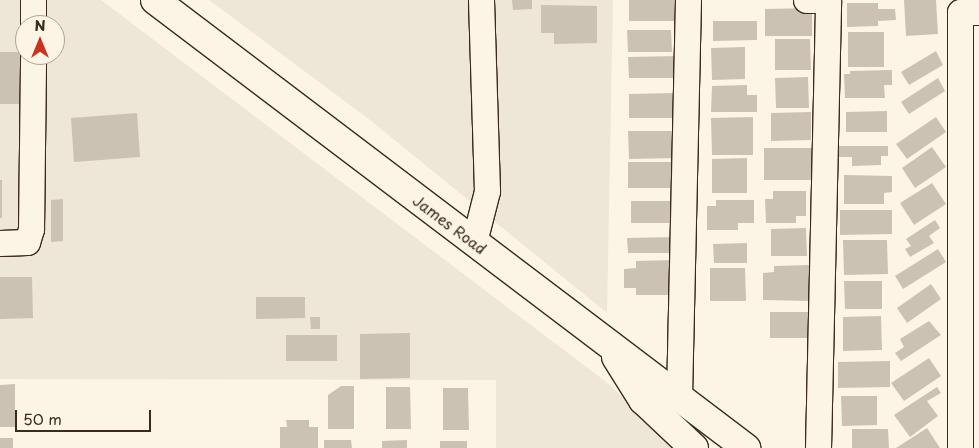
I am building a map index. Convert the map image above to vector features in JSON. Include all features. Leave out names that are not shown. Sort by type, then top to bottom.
[{"type":"main road","name":"James Road","points":[[155,0],[746,448]]},
{"type":"main road","points":[[605,342],[643,400],[694,448]]},
{"type":"lane","points":[[33,0],[33,15]]},
{"type":"lane","points":[[474,242],[486,191],[481,0]]},
{"type":"lane","points":[[679,397],[688,0]]},
{"type":"lane","points":[[806,0],[828,0],[818,448]]},
{"type":"lane","points":[[960,448],[960,12],[979,12]]},
{"type":"lane","points":[[0,243],[27,242],[31,229],[33,65]]},
{"type":"shaded area","points":[[0,0],[101,0],[605,381],[678,448],[496,448],[496,380],[0,379]]},
{"type":"shaded area","points":[[209,0],[613,0],[607,313],[370,120]]},
{"type":"building","points":[[512,0],[532,0],[532,9],[513,10]]},
{"type":"building","points":[[629,0],[678,0],[678,21],[629,21]]},
{"type":"building","points":[[904,0],[936,0],[938,34],[906,36]]},
{"type":"building","points":[[847,3],[878,3],[878,9],[895,9],[896,20],[878,21],[878,26],[847,27]]},
{"type":"building","points":[[541,5],[597,6],[597,43],[554,44],[554,33],[541,33]]},
{"type":"building","points":[[812,8],[812,36],[765,36],[765,9]]},
{"type":"building","points":[[713,21],[757,21],[757,40],[713,41]]},
{"type":"building","points":[[627,30],[671,30],[672,52],[628,52]]},
{"type":"building","points":[[848,32],[884,32],[884,67],[848,67]]},
{"type":"building","points":[[775,39],[810,39],[811,70],[775,70]]},
{"type":"building","points":[[745,47],[745,79],[712,80],[711,48]]},
{"type":"building","points":[[936,51],[943,65],[909,85],[901,72]]},
{"type":"building","points":[[0,52],[15,52],[15,65],[21,65],[21,104],[0,104]]},
{"type":"building","points":[[681,56],[681,78],[629,78],[628,57]]},
{"type":"building","points":[[892,70],[892,85],[884,85],[885,98],[845,98],[844,74],[850,74],[850,71]]},
{"type":"building","points":[[808,77],[809,108],[776,108],[775,78]]},
{"type":"building","points":[[938,78],[945,91],[909,114],[901,102]]},
{"type":"building","points":[[747,85],[747,95],[757,95],[757,112],[711,112],[712,86]]},
{"type":"building","points":[[676,93],[677,118],[629,118],[629,94]]},
{"type":"building","points":[[887,111],[887,132],[846,132],[846,112]]},
{"type":"building","points":[[811,112],[811,140],[771,141],[771,113]]},
{"type":"building","points":[[137,113],[140,157],[74,162],[71,118]]},
{"type":"building","points":[[753,117],[753,155],[712,155],[711,118]]},
{"type":"building","points":[[936,117],[946,132],[907,159],[896,144]]},
{"type":"building","points":[[628,131],[677,131],[678,158],[629,159]]},
{"type":"building","points":[[838,146],[888,146],[888,156],[881,156],[881,165],[852,166],[852,157],[838,157]]},
{"type":"building","points":[[932,147],[946,167],[915,188],[902,168]]},
{"type":"building","points":[[764,148],[814,148],[815,180],[764,180]]},
{"type":"building","points":[[747,158],[747,193],[712,193],[712,159]]},
{"type":"building","points":[[628,162],[674,162],[675,188],[628,188]]},
{"type":"building","points":[[844,175],[892,176],[892,192],[884,193],[884,204],[844,204]]},
{"type":"building","points":[[0,180],[2,180],[2,218],[0,218]]},
{"type":"building","points":[[932,183],[946,204],[914,225],[900,203]]},
{"type":"building","points":[[773,191],[806,191],[806,216],[796,216],[796,223],[766,223],[765,199],[773,199]]},
{"type":"building","points":[[63,199],[63,241],[51,242],[51,200]]},
{"type":"building","points":[[716,200],[754,200],[754,223],[738,223],[738,230],[707,230],[707,206],[716,206]]},
{"type":"building","points":[[631,201],[676,201],[676,223],[631,223]]},
{"type":"building","points":[[840,210],[892,210],[892,234],[840,235]]},
{"type":"building","points":[[935,220],[940,228],[929,236],[934,243],[910,257],[905,249],[911,246],[906,239]]},
{"type":"building","points":[[806,228],[807,256],[771,256],[771,229]]},
{"type":"building","points":[[674,237],[674,253],[628,253],[627,238]]},
{"type":"building","points":[[843,240],[887,240],[888,274],[844,275]]},
{"type":"building","points":[[747,243],[747,263],[714,263],[713,244]]},
{"type":"building","points":[[938,249],[946,262],[903,289],[895,276]]},
{"type":"building","points":[[675,260],[676,295],[636,295],[636,288],[624,288],[624,269],[636,268],[636,261]]},
{"type":"building","points":[[809,265],[809,301],[763,300],[763,273],[774,272],[774,266]]},
{"type":"building","points":[[710,268],[745,268],[746,301],[710,301]]},
{"type":"building","points":[[0,277],[32,277],[33,318],[0,319]]},
{"type":"building","points":[[844,281],[882,281],[882,309],[845,309]]},
{"type":"building","points":[[931,284],[941,299],[907,323],[897,308]]},
{"type":"building","points":[[256,297],[305,297],[305,318],[256,319]]},
{"type":"building","points":[[770,312],[810,312],[810,338],[770,338]]},
{"type":"building","points":[[881,316],[882,350],[843,351],[843,317]]},
{"type":"building","points":[[310,317],[320,317],[320,329],[311,329]]},
{"type":"building","points":[[929,321],[941,335],[901,361],[895,353],[904,347],[900,339]]},
{"type":"building","points":[[410,333],[410,378],[360,379],[360,334]]},
{"type":"building","points":[[286,335],[337,335],[337,361],[286,361]]},
{"type":"building","points":[[929,358],[941,376],[904,401],[891,383]]},
{"type":"building","points":[[890,361],[890,387],[838,388],[838,362]]},
{"type":"building","points":[[15,384],[15,427],[0,427],[0,385]]},
{"type":"building","points":[[341,386],[354,386],[354,429],[328,429],[328,395]]},
{"type":"building","points":[[386,387],[410,387],[411,429],[386,429]]},
{"type":"building","points":[[937,387],[941,393],[927,401],[938,416],[910,437],[894,415]]},
{"type":"building","points":[[443,388],[468,388],[469,430],[443,430]]},
{"type":"building","points":[[841,396],[877,396],[877,425],[842,426]]},
{"type":"building","points":[[286,420],[309,420],[309,427],[318,427],[318,448],[280,448],[280,427],[287,427]]},
{"type":"building","points":[[927,428],[940,448],[896,448]]},
{"type":"building","points":[[852,429],[888,429],[889,448],[852,448]]},
{"type":"building","points":[[0,438],[13,438],[13,448],[0,448]]},
{"type":"building","points":[[324,440],[351,440],[352,448],[324,448]]},
{"type":"building","points":[[407,440],[407,448],[382,448],[382,441]]},
{"type":"building","points":[[440,441],[467,441],[467,448],[440,448]]}]
